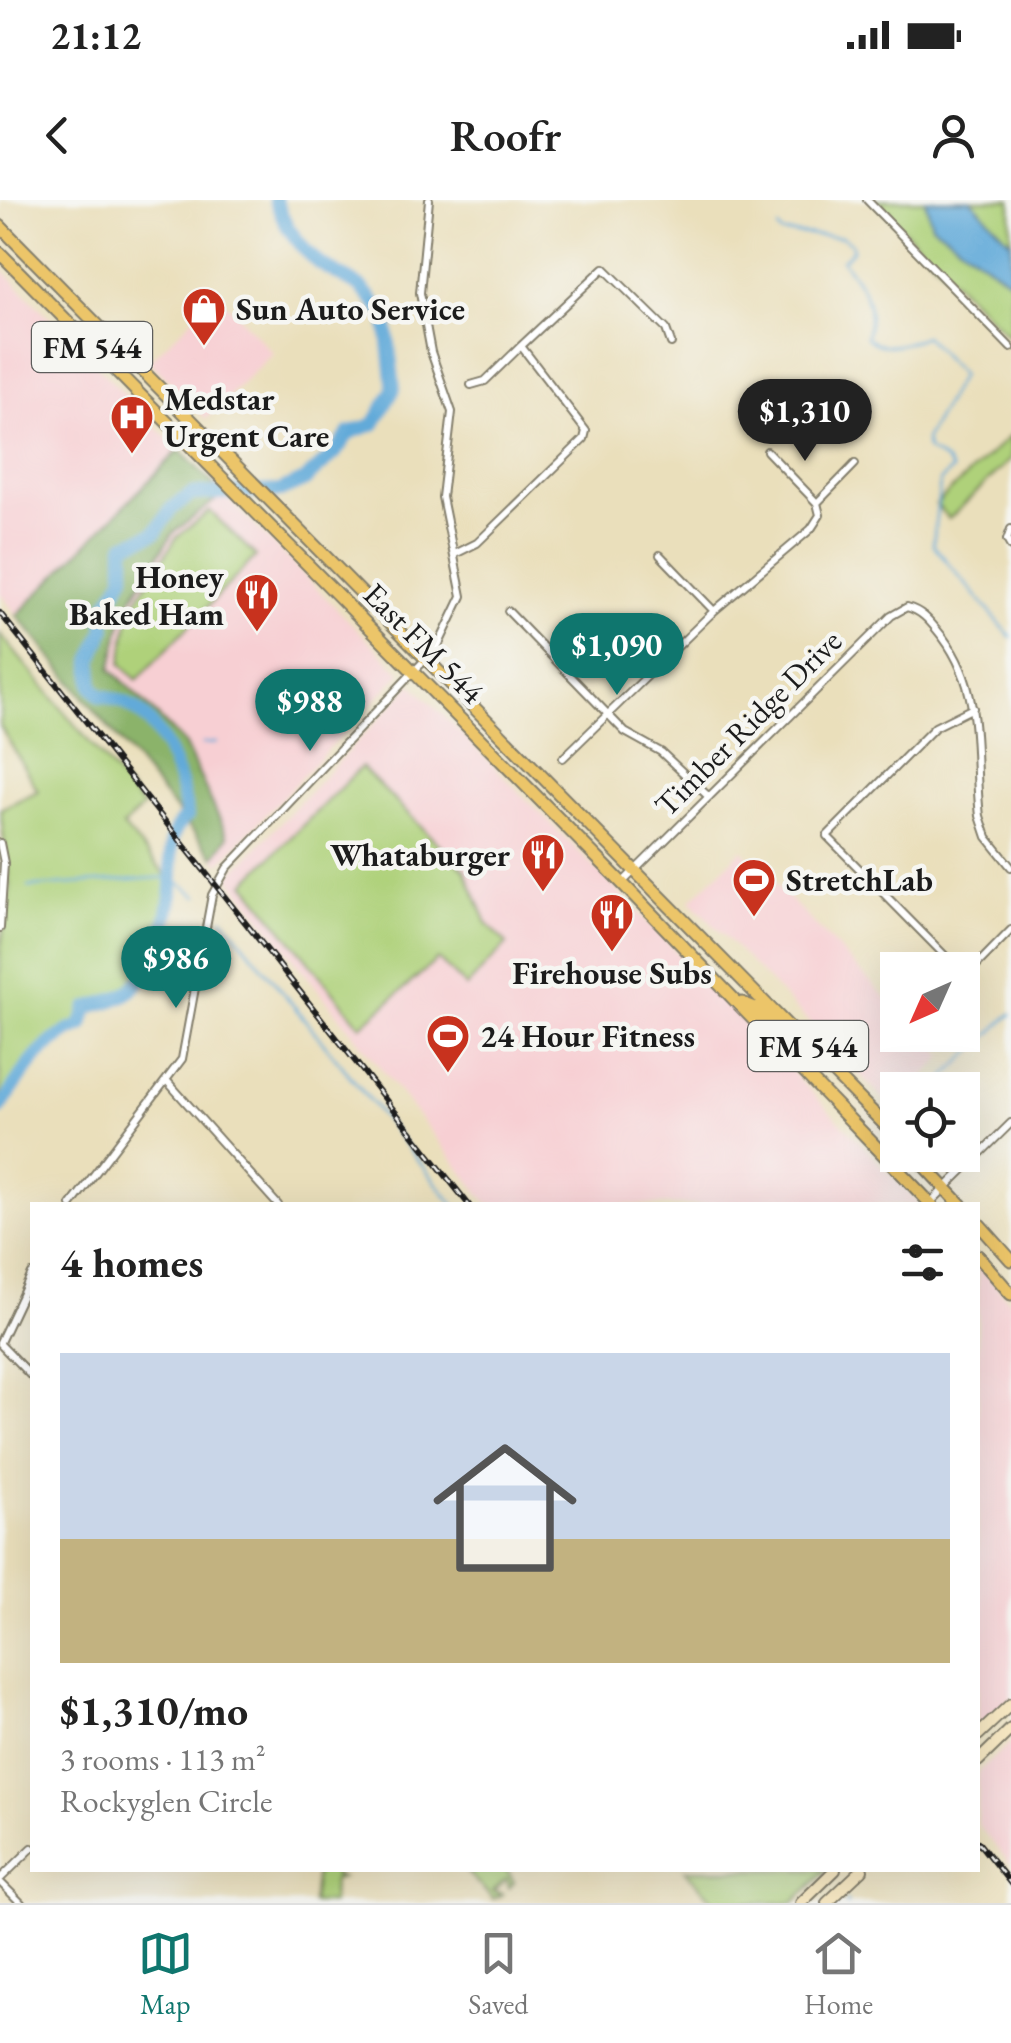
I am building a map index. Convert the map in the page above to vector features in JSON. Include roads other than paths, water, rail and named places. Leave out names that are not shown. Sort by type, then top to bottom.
[{"type":"main road","name":"East FM 544","points":[[0,226],[880,1120]]},
{"type":"main road","name":"East FM 544","points":[[0,253],[622,884],[929,1202]]},
{"type":"main road","points":[[734,999],[756,1008],[816,1069],[825,1063]]},
{"type":"main road","points":[[930,1172],[958,1202]]},
{"type":"main road","points":[[980,1225],[1011,1260]]},
{"type":"main road","points":[[980,1258],[1011,1294]]},
{"type":"main road","points":[[980,1733],[1011,1704]]},
{"type":"main road","points":[[980,1759],[1011,1729]]},
{"type":"main road","points":[[800,1903],[833,1872]]},
{"type":"main road","points":[[827,1903],[860,1872]]},
{"type":"street","points":[[73,1202],[182,1059],[190,1036],[210,904],[221,878],[448,633],[460,605],[455,554],[442,497],[452,412],[431,352],[420,293],[429,200]]},
{"type":"street","points":[[867,200],[1011,348]]},
{"type":"street","points":[[470,385],[485,382],[604,268],[666,329],[671,343]]},
{"type":"street","points":[[455,554],[496,525],[584,439],[586,431],[522,346]]},
{"type":"street","points":[[563,758],[714,611],[811,528],[820,515],[816,502],[767,452]]},
{"type":"street","points":[[816,502],[856,464]]},
{"type":"street","points":[[1009,544],[1011,529]]},
{"type":"street","points":[[660,556],[714,611]]},
{"type":"street","name":"Timber Ridge Drive","points":[[622,884],[891,616],[913,608],[954,651],[970,682],[974,708]]},
{"type":"street","points":[[508,611],[626,732],[681,768],[709,797]]},
{"type":"street","points":[[940,952],[826,836],[935,727],[974,708],[980,816],[987,838],[1011,866]]},
{"type":"street","points":[[0,843],[4,863],[0,928]]},
{"type":"street","points":[[980,958],[1011,930]]},
{"type":"street","points":[[167,1082],[275,1202]]},
{"type":"street","points":[[933,1202],[1011,1122]]},
{"type":"street","points":[[30,1278],[0,1342],[30,1375]]},
{"type":"street","points":[[21,1903],[0,1880],[30,1850]]},
{"type":"water","points":[[925,200],[971,200],[1011,242],[1011,282],[932,225]]},
{"type":"waterway","points":[[0,1108],[44,1049],[82,1025],[87,1008],[121,996],[139,981],[153,957],[168,915],[172,841],[187,816],[178,777],[150,723],[136,710],[100,696],[92,686],[92,659],[105,628],[103,612],[124,576],[124,545],[155,533],[171,509],[192,494],[280,491],[305,480],[335,453],[349,433],[374,424],[394,389],[386,316],[361,287],[320,264],[305,250],[288,228],[275,200]]},
{"type":"waterway","points":[[778,228],[781,233],[843,237],[851,243],[853,250],[842,260],[868,304],[866,337],[887,346],[925,336],[961,375],[925,440],[927,450],[946,461],[952,470],[940,481],[933,545],[1011,637]]},
{"type":"waterway","points":[[203,744],[216,743]]},
{"type":"waterway","points":[[28,887],[171,877],[198,896]]},
{"type":"waterway","points":[[223,918],[452,1202]]},
{"type":"waterway","points":[[950,1072],[1011,1014]]},
{"type":"railway","points":[[0,613],[467,1202]]},
{"type":"railway","points":[[980,1845],[1011,1884]]},
{"type":"place","name":"Sun Auto Service","points":[[204,347]]},
{"type":"place","name":"Medstar Urgent Care","points":[[132,455]]},
{"type":"place","name":"Honey Baked Ham","points":[[257,633]]},
{"type":"place","name":"Whataburger","points":[[543,893]]},
{"type":"place","name":"StretchLab","points":[[754,918]]},
{"type":"place","name":"Firehouse Subs","points":[[612,953]]},
{"type":"place","name":"24 Hour Fitness","points":[[448,1074]]}]
